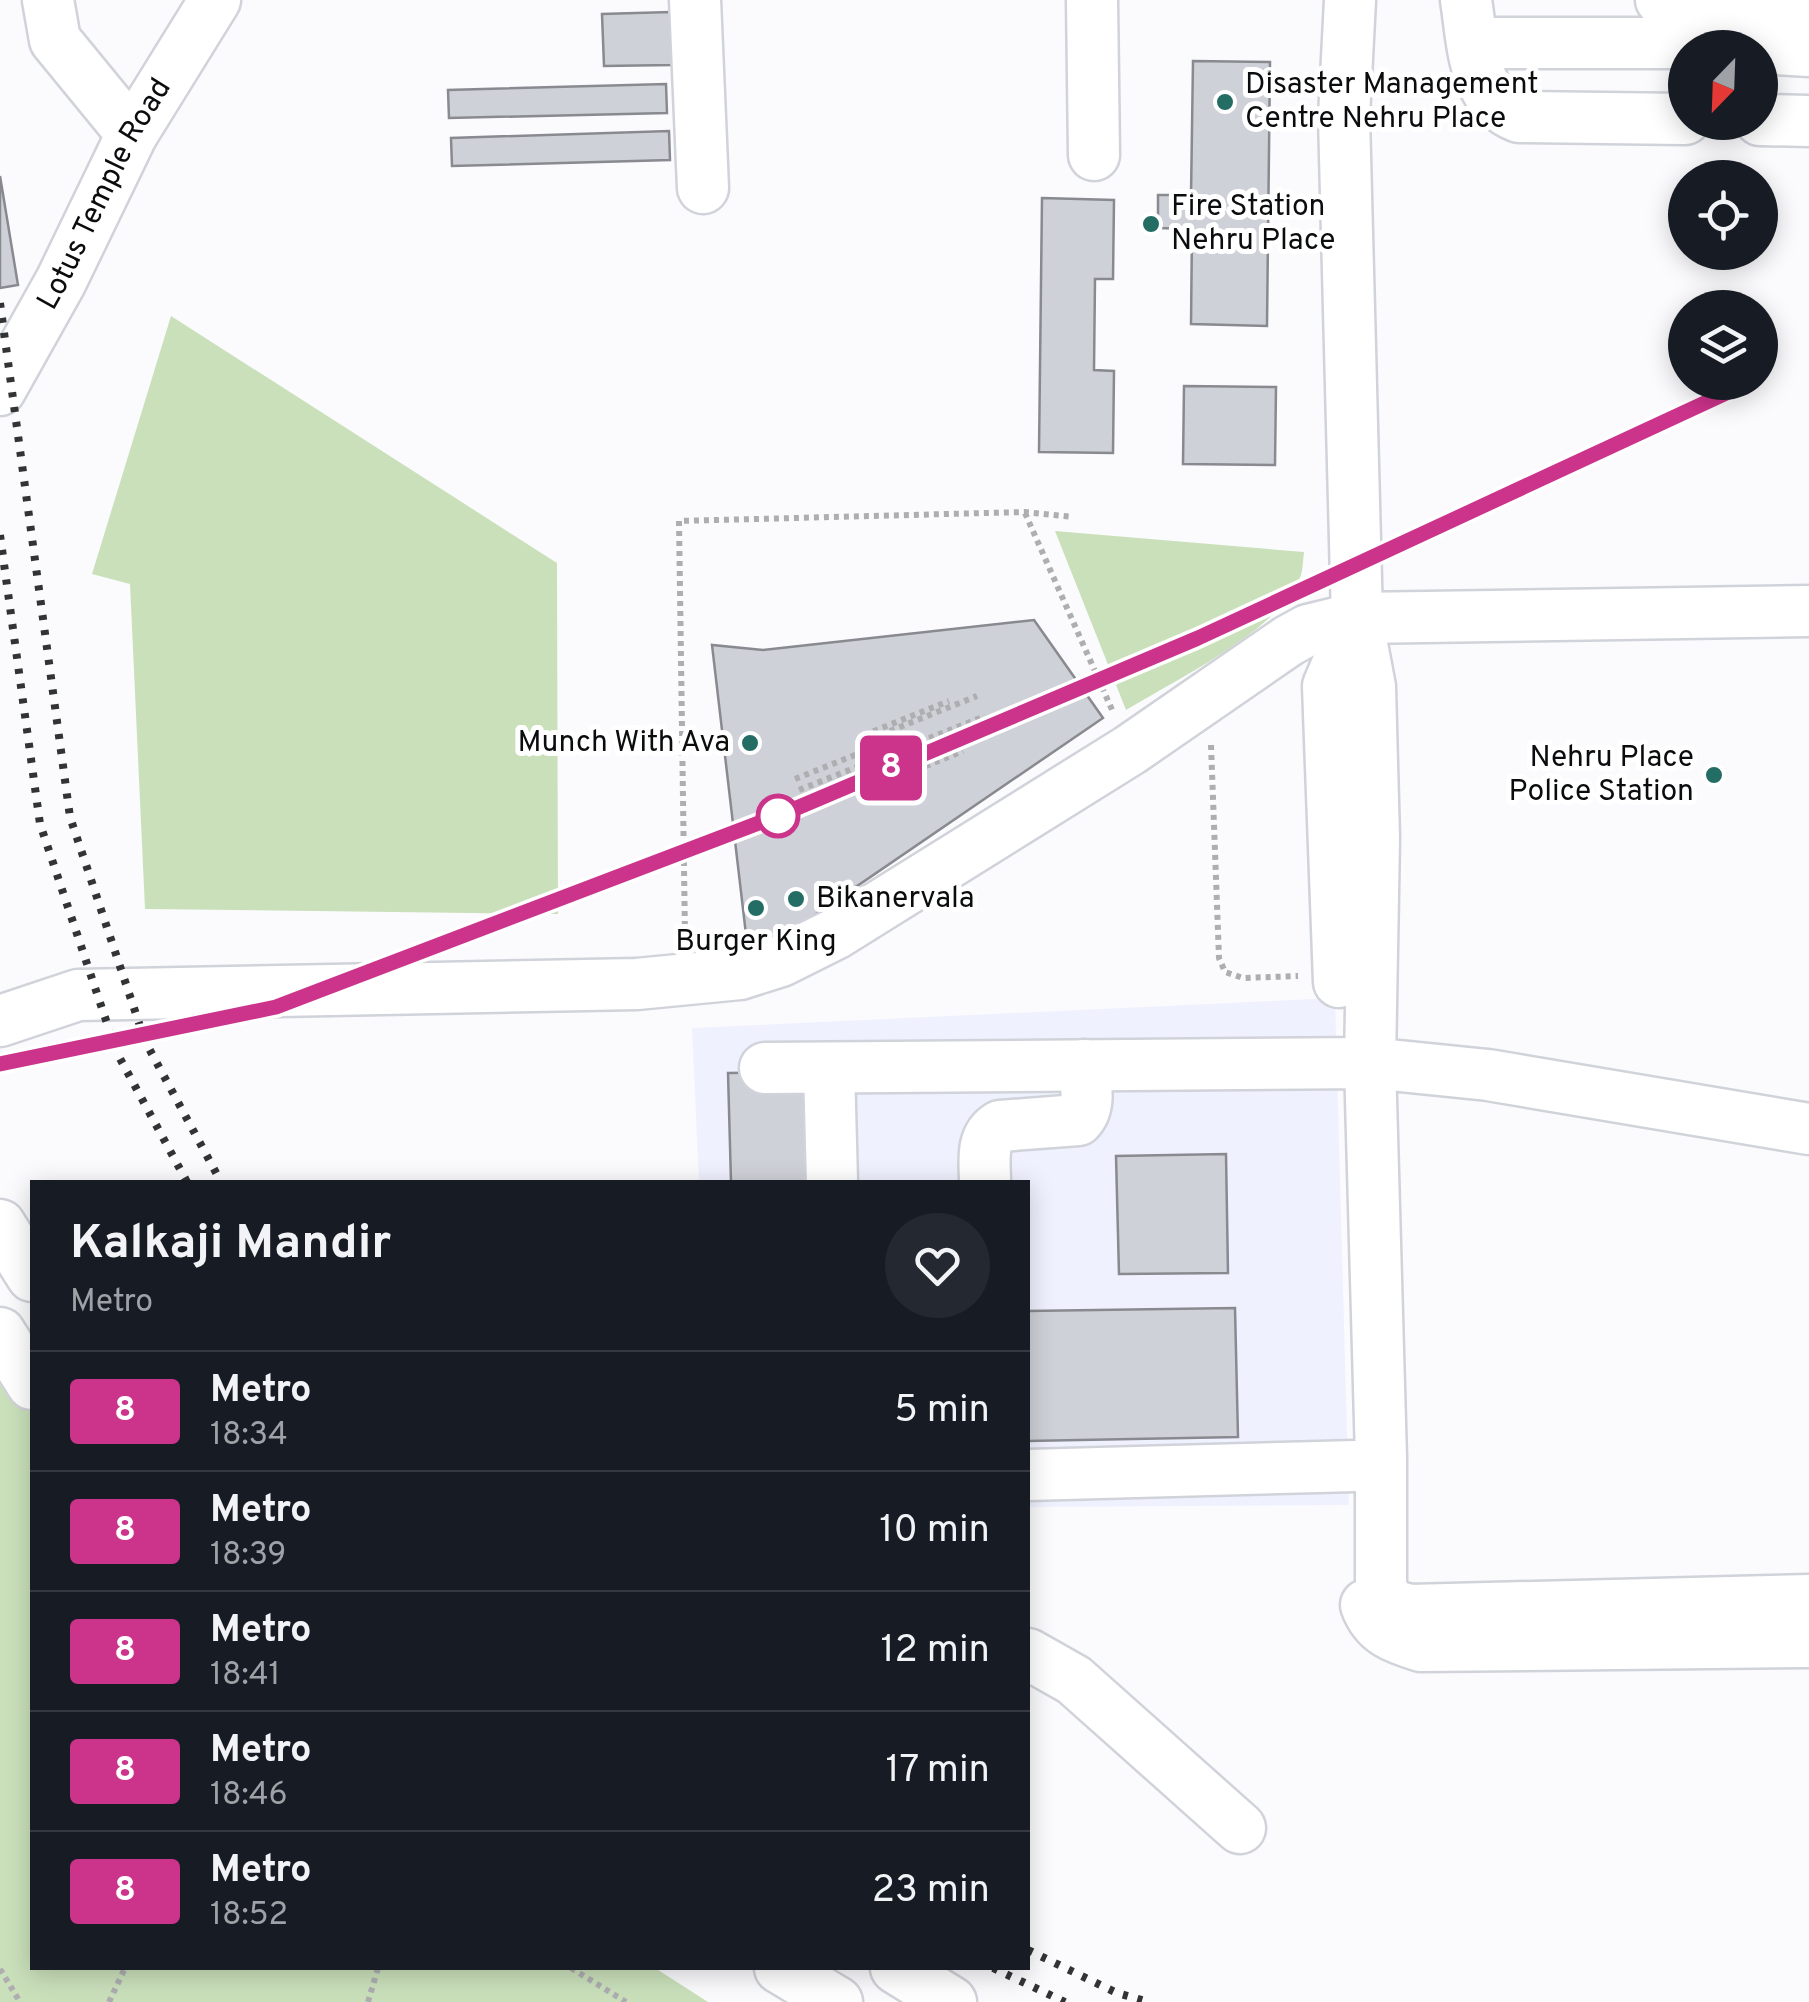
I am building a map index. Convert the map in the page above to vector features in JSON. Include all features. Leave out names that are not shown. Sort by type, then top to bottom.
[{"type":"street","points":[[48,0],[55,40],[132,134]]},
{"type":"street","name":"Lotus Temple Road","points":[[0,390],[61,281],[132,134],[215,0]]},
{"type":"street","points":[[695,0],[703,188]]},
{"type":"street","points":[[1092,0],[1094,155]]},
{"type":"street","points":[[1350,0],[1344,116],[1357,618],[1370,687],[1374,819],[1356,1063],[1357,1581],[1370,1615],[1388,1636],[1421,1646],[1809,1642]]},
{"type":"street","points":[[1661,0],[1809,3]]},
{"type":"street","points":[[1668,42],[1470,22],[1484,92],[1506,112],[1520,117],[1668,119]]},
{"type":"street","points":[[1778,49],[1809,51]]},
{"type":"street","points":[[1778,120],[1809,121]]},
{"type":"street","points":[[0,1021],[78,994],[460,989],[686,981],[740,974],[768,966],[835,934],[1130,750],[1308,630],[1357,618],[1809,611]]},
{"type":"street","points":[[1357,618],[1328,686],[1338,945],[1356,1063],[1381,1458],[1380,1590],[1392,1605],[1410,1610],[1809,1600]]},
{"type":"street","points":[[766,1068],[1356,1063],[1488,1075],[1809,1129]]},
{"type":"street","points":[[985,1180],[985,1145],[993,1130],[1000,1126],[1078,1120],[1084,1115],[1084,1065]]},
{"type":"street","points":[[830,1068],[832,1180]]},
{"type":"street","points":[[0,1225],[30,1273]]},
{"type":"street","points":[[0,1333],[30,1381]]},
{"type":"street","points":[[1030,1475],[1356,1466]]},
{"type":"street","points":[[1030,1655],[1074,1680],[1240,1828]]},
{"type":"street","points":[[783,1970],[837,2002]]},
{"type":"street","points":[[899,1970],[951,2002]]},
{"type":"path","points":[[686,981],[679,521],[1025,512],[1073,516]]},
{"type":"path","points":[[1025,512],[1130,750]]},
{"type":"path","points":[[1210,694],[1219,958],[1225,972],[1243,978],[1314,975],[1338,945]]},
{"type":"path","points":[[796,779],[880,745],[888,732],[976,696]]},
{"type":"path","points":[[864,735],[949,701]]},
{"type":"path","points":[[799,790],[985,716]]},
{"type":"path","points":[[888,732],[892,753],[902,770]]},
{"type":"path","points":[[802,800],[886,765],[902,770],[989,734]]},
{"type":"path","points":[[878,785],[964,751]]},
{"type":"path","points":[[0,1969],[20,2002]]},
{"type":"path","points":[[109,2002],[124,1970]]},
{"type":"path","points":[[368,2002],[377,1970]]},
{"type":"path","points":[[574,1970],[626,2002]]},
{"type":"shaded area","points":[[1335,998],[1349,1505],[1030,1507],[1030,1180],[699,1180],[692,1028]]},
{"type":"green space","points":[[171,316],[557,563],[558,914],[145,909],[130,584],[92,574]]},
{"type":"green space","points":[[1055,531],[1304,552],[1302,569],[1291,595],[1251,633],[1126,710]]},
{"type":"green space","points":[[0,1358],[30,1391],[30,1970],[658,1970],[708,2002],[0,2002]]},
{"type":"building","points":[[670,12],[672,65],[604,66],[602,14]]},
{"type":"building","points":[[1193,61],[1270,62],[1267,326],[1191,324],[1192,229],[1158,228],[1158,195],[1191,195]]},
{"type":"building","points":[[666,84],[667,113],[449,118],[448,90]]},
{"type":"building","points":[[669,131],[670,160],[452,166],[451,138]]},
{"type":"building","points":[[0,176],[18,285],[0,288]]},
{"type":"building","points":[[1042,198],[1114,200],[1113,279],[1095,279],[1094,370],[1114,371],[1113,453],[1039,452]]},
{"type":"building","points":[[1184,386],[1276,387],[1275,465],[1183,464]]},
{"type":"building","points":[[1034,620],[1103,718],[749,960],[712,645],[763,650]]},
{"type":"building","points":[[821,1072],[823,1180],[731,1180],[728,1073]]},
{"type":"building","points":[[1226,1154],[1228,1273],[1119,1274],[1116,1156]]},
{"type":"building","points":[[1235,1308],[1238,1437],[1030,1441],[1030,1311]]},
{"type":"railway","points":[[0,303],[70,817],[145,1041],[220,1180]]},
{"type":"railway","points":[[0,535],[40,824],[117,1053],[186,1180]]},
{"type":"railway","points":[[1030,1951],[1117,1993],[1149,2002]]},
{"type":"railway","points":[[997,1970],[1065,2002]]},
{"type":"metro line","name":"8","points":[[0,1064],[276,1007],[785,813],[1198,638],[1711,400]]},
{"type":"place","name":"Disaster Management Centre Nehru Place","points":[[1225,102]]},
{"type":"place","name":"Fire Station Nehru Place","points":[[1151,224]]},
{"type":"place","name":"Munch With Ava","points":[[750,743]]},
{"type":"place","name":"Nehru Place Police Station","points":[[1714,775]]},
{"type":"place","name":"Bikanervala","points":[[796,899]]},
{"type":"place","name":"Burger King","points":[[756,908]]}]
